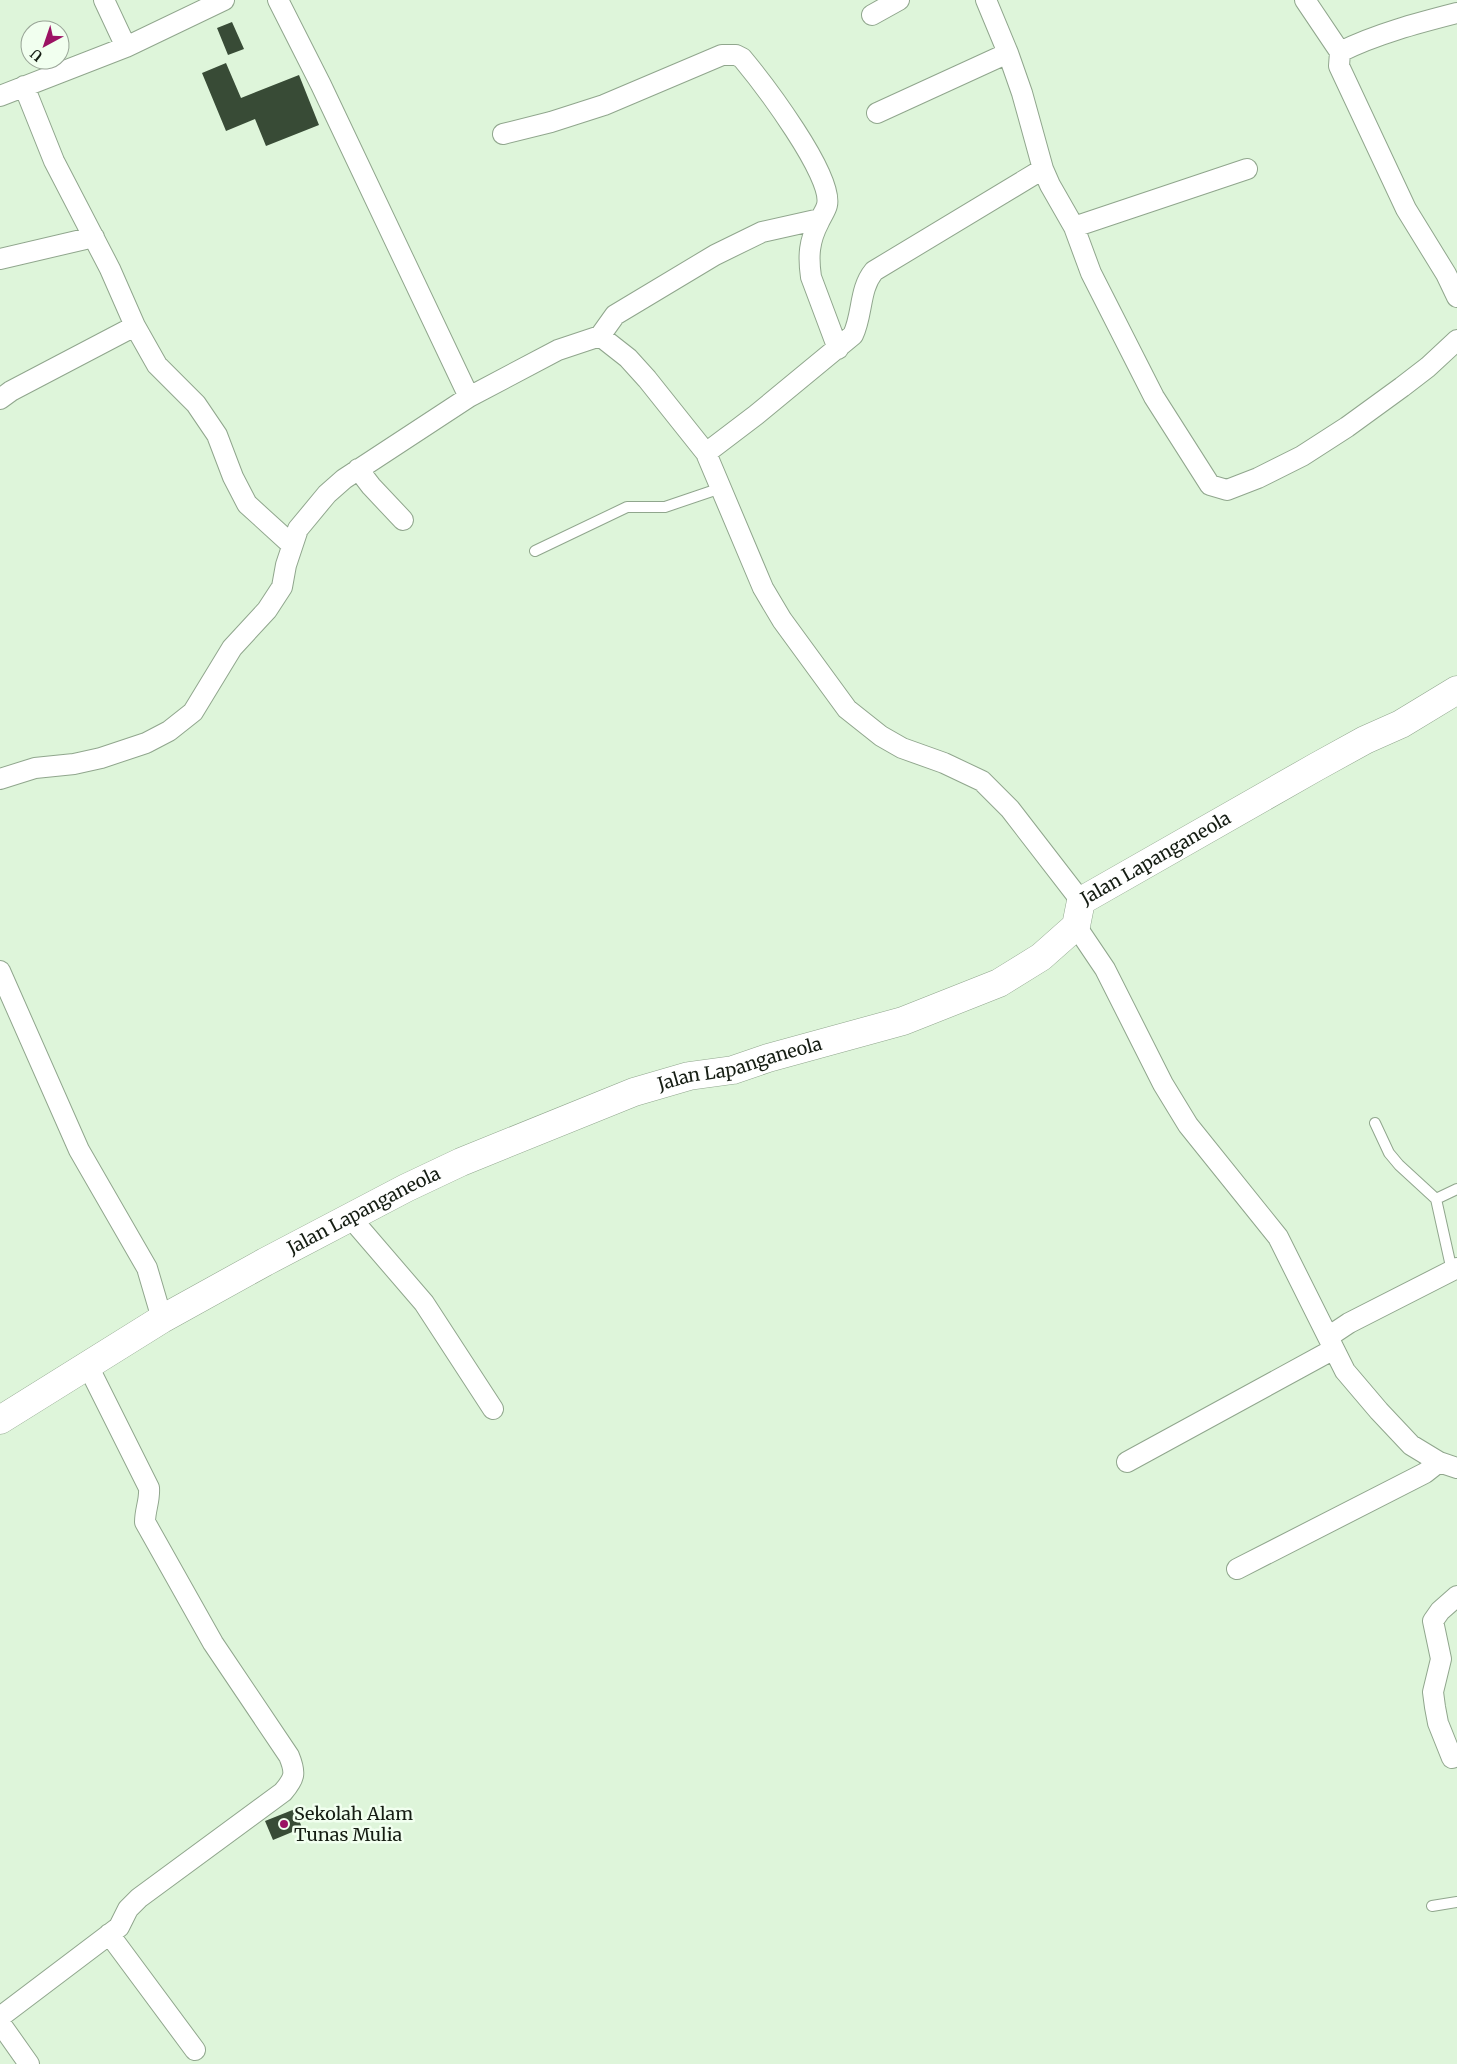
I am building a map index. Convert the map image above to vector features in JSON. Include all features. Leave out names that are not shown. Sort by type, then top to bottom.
[{"type":"street","points":[[104,0],[126,46]]},
{"type":"street","points":[[0,96],[126,46],[224,0]]},
{"type":"street","points":[[278,0],[469,397]]},
{"type":"street","points":[[872,15],[899,0]]},
{"type":"street","points":[[986,0],[1022,93],[1043,169],[1050,185],[1074,226],[1091,273],[1154,397],[1210,485],[1227,490],[1258,478],[1302,456],[1347,428],[1428,367],[1457,340]]},
{"type":"street","points":[[1305,0],[1340,52],[1339,66],[1406,209],[1446,274],[1457,297]]},
{"type":"street","points":[[1340,52],[1410,26],[1457,13]]},
{"type":"street","points":[[877,113],[1008,53]]},
{"type":"street","points":[[503,134],[551,122],[604,105],[722,55],[736,55],[742,58],[776,103],[814,162],[825,185],[827,204],[811,237],[809,254],[811,277],[838,349]]},
{"type":"street","points":[[24,86],[54,161],[110,269],[135,326],[157,365],[196,404],[217,435],[233,477],[247,504],[263,521],[292,545]]},
{"type":"street","points":[[1074,226],[1247,168]]},
{"type":"street","points":[[706,452],[756,415],[838,349],[853,334],[858,325],[861,300],[869,277],[874,271],[1043,169]]},
{"type":"street","points":[[0,779],[35,768],[74,764],[101,758],[146,743],[175,726],[192,712],[232,648],[267,610],[282,587],[292,545],[298,529],[344,479],[469,397],[558,350],[600,336],[615,314],[715,255],[762,232],[820,219]]},
{"type":"street","points":[[0,259],[94,238]]},
{"type":"street","points":[[0,399],[11,391],[135,326]]},
{"type":"street","points":[[600,336],[628,358],[706,452],[763,588],[782,620],[847,709],[882,736],[902,748],[944,763],[982,781],[1010,809],[1078,913],[1163,1084],[1188,1125],[1278,1237],[1345,1371],[1411,1445],[1448,1465]]},
{"type":"street","points":[[358,469],[403,520]]},
{"type":"street","name":"Jalan Lapanganeola","points":[[0,1420],[162,1319],[350,1217],[461,1162],[634,1092],[689,1076],[733,1070],[768,1058],[903,1021],[999,983],[1041,957],[1078,913],[1324,762],[1365,740],[1401,724],[1457,690]]},
{"type":"street","points":[[0,971],[79,1150],[147,1268],[162,1319]]},
{"type":"street","points":[[350,1217],[424,1304],[493,1409]]},
{"type":"street","points":[[1127,1462],[1331,1343],[1357,1318],[1455,1269]]},
{"type":"street","points":[[0,2017],[119,1927],[133,1902],[283,1792],[292,1782],[294,1769],[289,1756],[213,1643],[145,1522],[145,1509],[150,1499],[149,1488],[87,1364]]},
{"type":"street","points":[[1237,1569],[1425,1473],[1448,1465]]},
{"type":"street","points":[[1455,1762],[1438,1723],[1435,1707],[1433,1692],[1442,1659],[1433,1621],[1440,1611],[1457,1596]]},
{"type":"street","points":[[109,1934],[195,2050]]},
{"type":"street","points":[[0,2023],[28,2064]]},
{"type":"lane","points":[[535,551],[627,507],[665,507],[722,488]]},
{"type":"lane","points":[[1375,1123],[1389,1152],[1436,1199],[1455,1269]]},
{"type":"lane","points":[[1436,1199],[1457,1188]]},
{"type":"lane","points":[[1432,1906],[1457,1902]]},
{"type":"building","points":[[232,22],[244,49],[228,55],[217,28]]},
{"type":"building","points":[[226,63],[241,98],[299,75],[319,125],[266,146],[255,119],[226,131],[202,73]]},
{"type":"building","name":"Sekolah Alam Tunas Mulia","points":[[295,1809],[302,1828],[273,1840],[265,1821]]},
{"type":"place","name":"Sekolah Alam Tunas Mulia","points":[[284,1824]]}]
